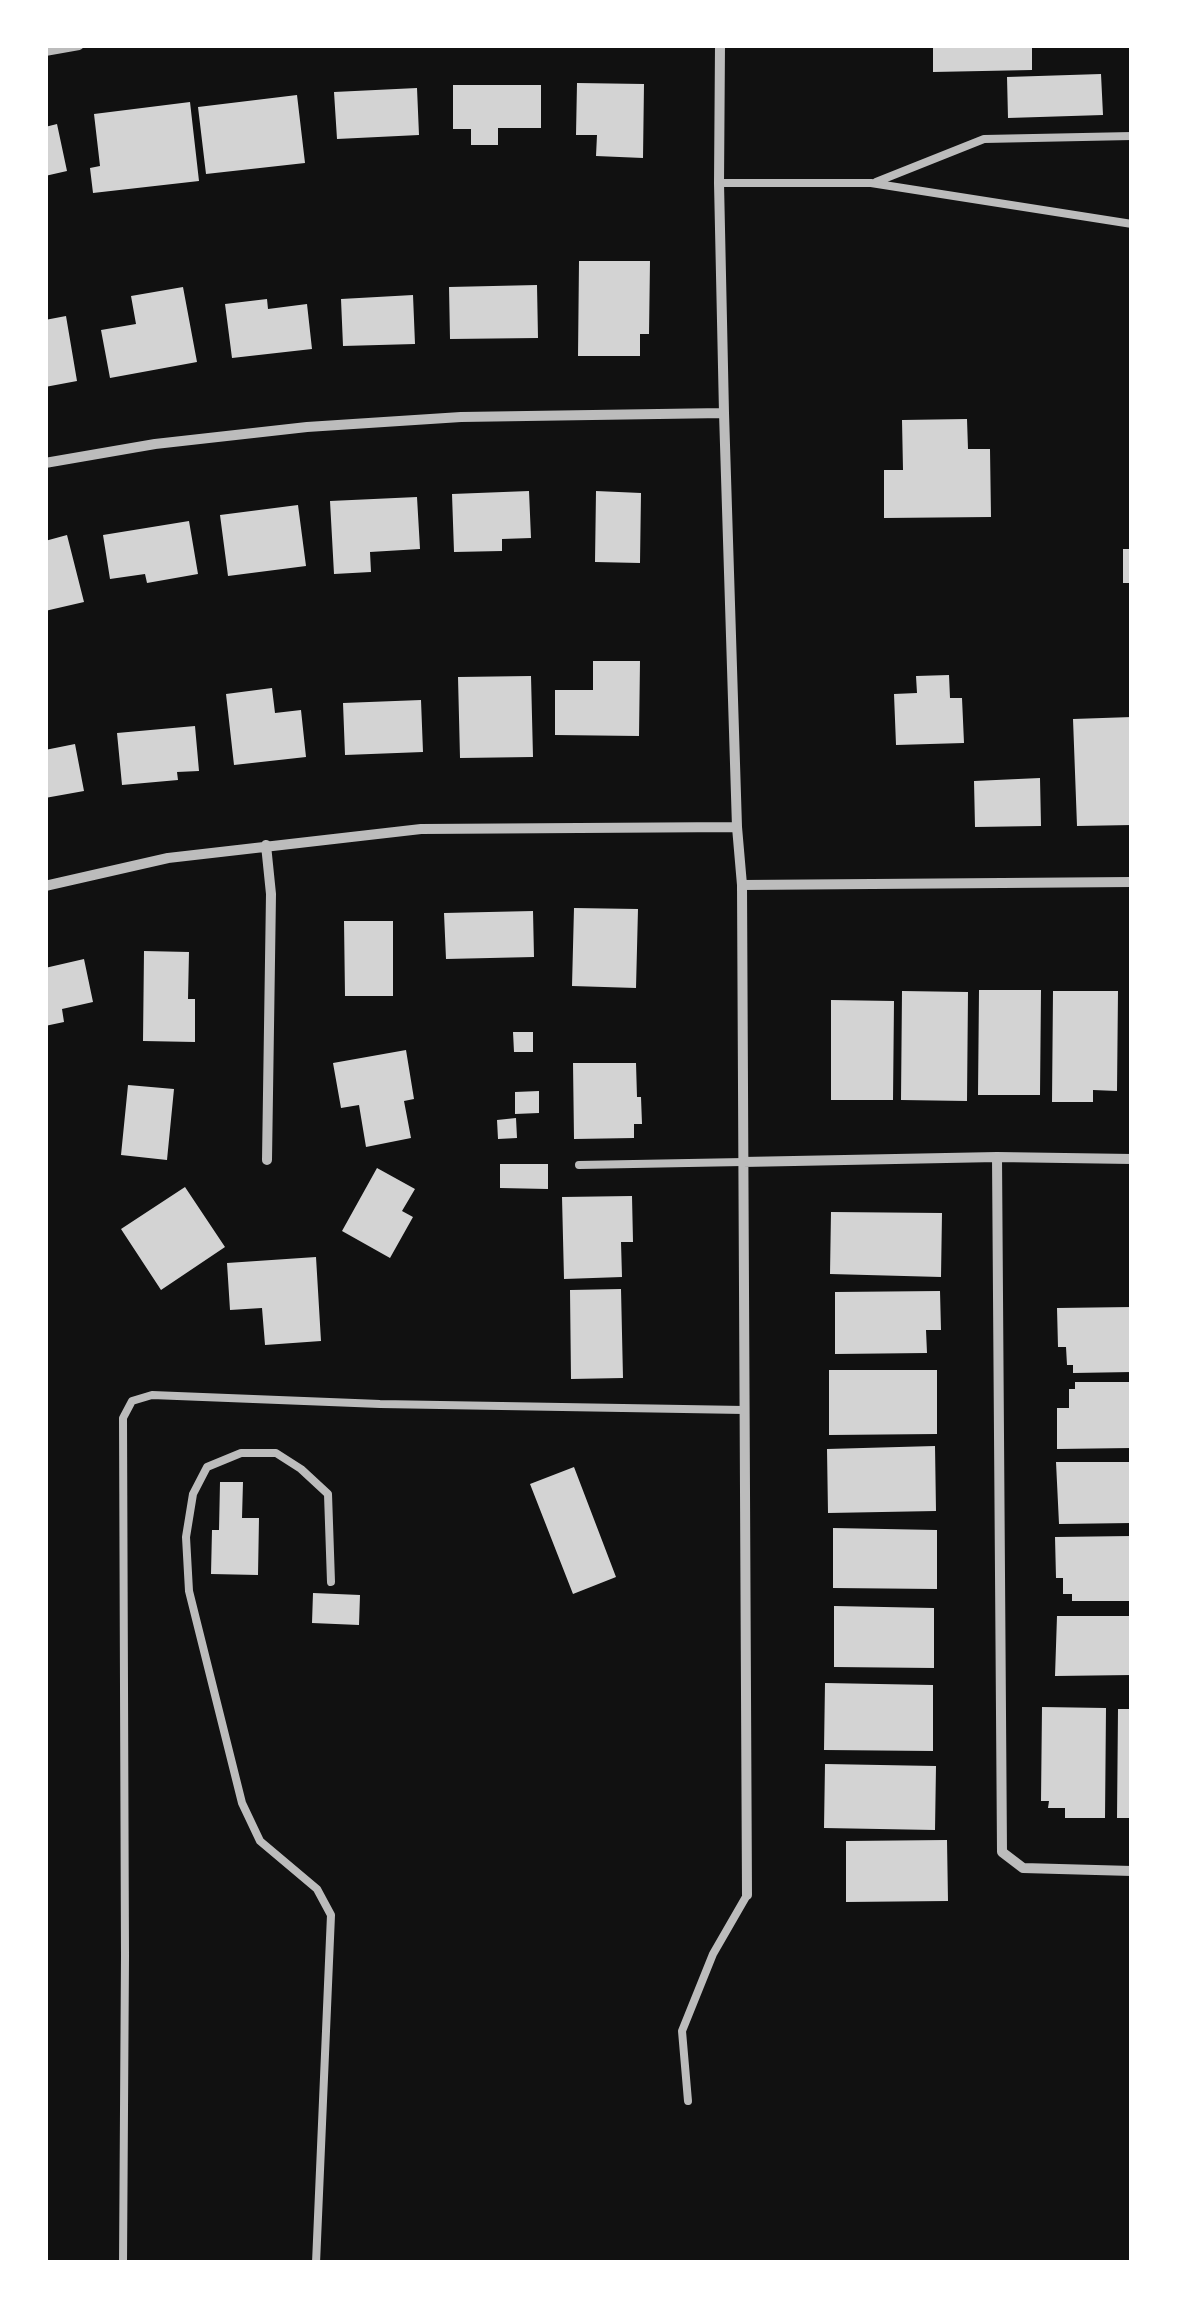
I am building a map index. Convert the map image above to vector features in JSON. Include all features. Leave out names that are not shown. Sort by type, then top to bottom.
[{"type":"street","points":[[45,51],[79,45]]},
{"type":"street","points":[[720,45],[724,413],[736,827],[742,885],[748,1895]]},
{"type":"street","points":[[45,463],[156,444],[307,427],[461,417],[724,413]]},
{"type":"street","points":[[45,886],[168,858],[421,829],[736,827]]},
{"type":"street","points":[[266,845],[271,894],[267,1160]]},
{"type":"street","points":[[742,885],[1132,882]]},
{"type":"street","points":[[744,1162],[997,1156],[1132,1159]]},
{"type":"street","points":[[997,1156],[1002,1852],[1023,1868],[1132,1871]]},
{"type":"lane","points":[[872,184],[984,140],[1132,136]]},
{"type":"lane","points":[[719,184],[872,184],[1132,224]]},
{"type":"lane","points":[[579,1165],[744,1162]]},
{"type":"lane","points":[[123,2263],[123,1418],[132,1400],[152,1395],[380,1404],[744,1410]]},
{"type":"lane","points":[[316,2263],[330,1915],[317,1889],[260,1840],[242,1803],[189,1591],[186,1537],[193,1494],[207,1468],[240,1454],[276,1454],[301,1469],[328,1494],[331,1582]]},
{"type":"lane","points":[[688,2101],[682,2031],[713,1954],[748,1895]]},
{"type":"building","points":[[933,45],[1032,45],[1032,70],[933,72]]},
{"type":"building","points":[[1101,74],[1103,115],[1008,118],[1007,77]]},
{"type":"building","points":[[577,83],[644,84],[643,158],[596,156],[597,135],[576,135]]},
{"type":"building","points":[[453,85],[541,85],[541,128],[498,128],[498,145],[471,145],[471,129],[453,129]]},
{"type":"building","points":[[417,88],[419,135],[337,139],[334,92]]},
{"type":"building","points":[[297,95],[305,163],[206,174],[198,107]]},
{"type":"building","points":[[190,102],[199,181],[93,193],[90,168],[100,166],[94,114]]},
{"type":"building","points":[[57,124],[67,171],[45,176],[45,127]]},
{"type":"building","points":[[579,261],[650,261],[649,334],[640,334],[640,356],[578,356]]},
{"type":"building","points":[[537,285],[538,338],[450,339],[449,287]]},
{"type":"building","points":[[183,287],[197,362],[110,378],[101,330],[136,324],[131,296]]},
{"type":"building","points":[[413,295],[415,344],[343,346],[341,299]]},
{"type":"building","points":[[267,299],[268,309],[307,304],[312,349],[232,358],[225,304]]},
{"type":"building","points":[[66,316],[77,381],[45,387],[45,320]]},
{"type":"building","points":[[967,419],[968,449],[990,449],[991,517],[884,518],[884,470],[903,470],[902,420]]},
{"type":"building","points":[[529,491],[531,538],[502,539],[502,551],[454,552],[452,494]]},
{"type":"building","points":[[596,491],[641,493],[640,563],[595,562]]},
{"type":"building","points":[[417,497],[420,549],[370,552],[371,572],[334,574],[330,501]]},
{"type":"building","points":[[298,505],[306,566],[228,576],[220,515]]},
{"type":"building","points":[[189,521],[198,574],[147,583],[145,574],[110,579],[103,535]]},
{"type":"building","points":[[67,535],[84,602],[45,611],[45,541]]},
{"type":"building","points":[[1123,549],[1132,549],[1132,583],[1123,583]]},
{"type":"building","points":[[593,661],[640,661],[639,736],[555,735],[555,690],[593,690]]},
{"type":"building","points":[[949,675],[950,698],[962,698],[964,743],[896,745],[894,694],[917,693],[916,676]]},
{"type":"building","points":[[531,676],[533,757],[460,758],[458,677]]},
{"type":"building","points":[[272,688],[275,713],[301,710],[306,757],[234,765],[226,694]]},
{"type":"building","points":[[421,700],[423,752],[345,755],[343,703]]},
{"type":"building","points":[[1132,717],[1132,825],[1077,826],[1073,719]]},
{"type":"building","points":[[195,726],[199,771],[177,772],[178,780],[122,785],[117,733]]},
{"type":"building","points":[[75,744],[84,791],[45,798],[45,750]]},
{"type":"building","points":[[1040,778],[1041,826],[975,827],[974,781]]},
{"type":"building","points":[[574,908],[638,909],[636,988],[572,986]]},
{"type":"building","points":[[533,911],[534,957],[446,959],[444,913]]},
{"type":"building","points":[[344,921],[393,921],[393,996],[345,996]]},
{"type":"building","points":[[144,951],[189,952],[188,999],[195,999],[195,1042],[143,1041]]},
{"type":"building","points":[[84,959],[93,1002],[62,1009],[64,1022],[45,1026],[45,968]]},
{"type":"building","points":[[979,990],[1041,990],[1040,1095],[978,1095]]},
{"type":"building","points":[[902,991],[968,992],[967,1101],[901,1100]]},
{"type":"building","points":[[1053,991],[1118,991],[1117,1091],[1093,1090],[1093,1102],[1052,1102]]},
{"type":"building","points":[[831,1000],[894,1001],[893,1100],[831,1100]]},
{"type":"building","points":[[513,1032],[533,1032],[533,1052],[514,1052]]},
{"type":"building","points":[[406,1050],[414,1099],[404,1101],[411,1138],[366,1147],[359,1105],[341,1108],[333,1063]]},
{"type":"building","points":[[573,1063],[636,1063],[642,1124],[634,1124],[634,1138],[574,1139]]},
{"type":"building","points":[[128,1085],[174,1089],[167,1160],[121,1155]]},
{"type":"building","points":[[539,1091],[539,1113],[515,1114],[515,1092]]},
{"type":"building","points":[[516,1118],[517,1138],[498,1139],[497,1120]]},
{"type":"building","points":[[500,1164],[548,1164],[548,1189],[500,1188]]},
{"type":"building","points":[[377,1168],[415,1189],[402,1211],[413,1217],[390,1258],[342,1231]]},
{"type":"building","points":[[185,1187],[225,1247],[161,1290],[121,1229]]},
{"type":"building","points":[[632,1196],[633,1242],[621,1242],[622,1277],[564,1279],[562,1197]]},
{"type":"building","points":[[831,1212],[942,1213],[941,1277],[830,1274]]},
{"type":"building","points":[[316,1257],[321,1341],[265,1345],[262,1308],[230,1310],[227,1263]]},
{"type":"building","points":[[621,1289],[623,1378],[571,1379],[570,1290]]},
{"type":"building","points":[[940,1291],[941,1330],[926,1330],[927,1353],[835,1354],[835,1292]]},
{"type":"building","points":[[1132,1307],[1132,1372],[1073,1373],[1073,1365],[1067,1365],[1066,1347],[1058,1347],[1057,1308]]},
{"type":"building","points":[[829,1370],[937,1370],[937,1434],[829,1435]]},
{"type":"building","points":[[1075,1382],[1132,1382],[1132,1448],[1057,1449],[1057,1408],[1069,1408],[1069,1389],[1075,1389]]},
{"type":"building","points":[[935,1446],[936,1511],[828,1513],[827,1449]]},
{"type":"building","points":[[1056,1462],[1132,1462],[1132,1523],[1059,1524]]},
{"type":"building","points":[[574,1467],[616,1577],[573,1594],[530,1484]]},
{"type":"building","points":[[220,1482],[243,1482],[242,1518],[259,1518],[258,1575],[211,1574],[212,1530],[219,1530]]},
{"type":"building","points":[[833,1528],[937,1530],[937,1589],[833,1588]]},
{"type":"building","points":[[1132,1536],[1132,1601],[1072,1601],[1072,1594],[1063,1594],[1063,1578],[1056,1578],[1055,1537]]},
{"type":"building","points":[[313,1593],[360,1595],[359,1625],[312,1623]]},
{"type":"building","points":[[834,1606],[934,1608],[934,1668],[834,1667]]},
{"type":"building","points":[[1057,1616],[1132,1616],[1132,1675],[1055,1676]]},
{"type":"building","points":[[825,1683],[933,1685],[933,1751],[824,1750]]},
{"type":"building","points":[[1042,1707],[1106,1708],[1105,1818],[1065,1818],[1065,1808],[1048,1808],[1049,1801],[1041,1801]]},
{"type":"building","points":[[1118,1709],[1132,1709],[1132,1818],[1117,1818]]},
{"type":"building","points":[[825,1764],[936,1766],[935,1830],[824,1828]]},
{"type":"building","points":[[947,1840],[948,1901],[846,1902],[846,1841]]}]
